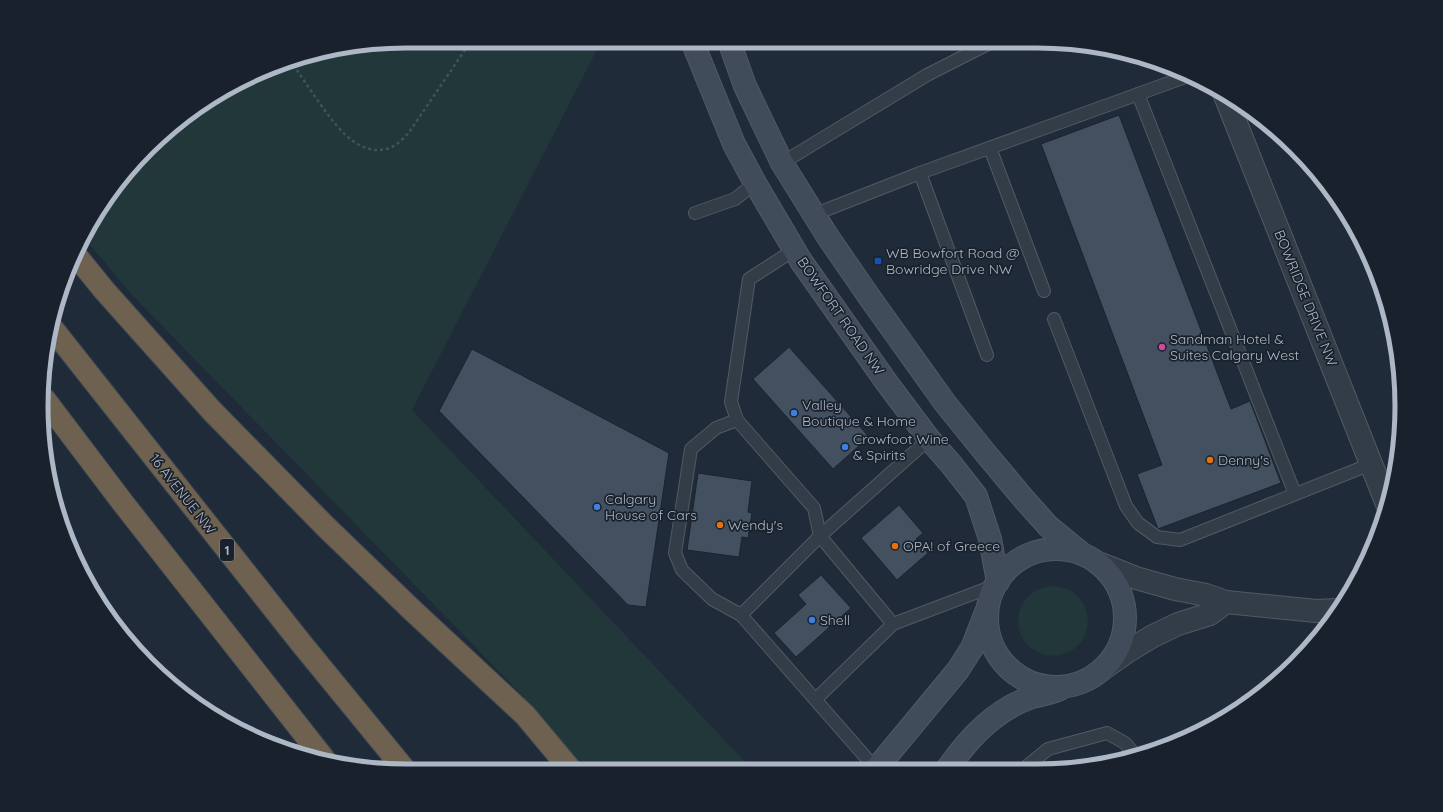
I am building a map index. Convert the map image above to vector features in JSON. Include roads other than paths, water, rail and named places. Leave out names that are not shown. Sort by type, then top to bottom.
[{"type":"highway","points":[[79,260],[104,290],[212,412],[410,609],[525,716],[566,764]]},
{"type":"highway","name":"16 AVENUE NW","points":[[56,333],[301,643],[400,764]]},
{"type":"highway","points":[[48,404],[123,503],[320,753]]},
{"type":"highway","points":[[49,421],[123,503]]},
{"type":"street","name":"BOWFORT ROAD NW","points":[[695,48],[734,144],[794,250],[929,439],[976,496],[990,539],[997,584]]},
{"type":"street","points":[[731,48],[745,86],[782,163],[813,215],[905,348],[945,403],[1048,526],[1112,577],[1122,594],[1125,614],[1124,634],[1117,652],[1104,668]]},
{"type":"street","name":"BOWRIDGE DRIVE NW","points":[[1228,103],[1384,496]]},
{"type":"street","points":[[880,764],[958,670],[972,648],[997,584],[1008,569],[1020,560],[1034,553],[1049,549],[1065,550],[1156,584],[1206,595],[1226,602],[1328,613]]},
{"type":"street","points":[[951,764],[973,736],[985,724],[1002,712],[1029,698],[1053,692],[1094,676],[1128,651],[1153,636],[1178,624],[1210,614],[1226,602]]},
{"type":"street","points":[[988,607],[988,624],[991,640],[998,654],[1008,667],[1021,677],[1036,684],[1052,687],[1068,686]]},
{"type":"lane","points":[[782,163],[927,75],[980,48]]},
{"type":"lane","points":[[813,215],[920,173],[1181,78]]},
{"type":"lane","points":[[1138,94],[1295,494]]},
{"type":"lane","points":[[990,148],[1044,291]]},
{"type":"lane","points":[[920,173],[987,355]]},
{"type":"lane","points":[[695,213],[735,200],[755,183]]},
{"type":"lane","points":[[794,250],[749,278],[731,402],[737,420],[814,508],[820,536],[893,624]]},
{"type":"lane","points":[[1054,319],[1126,506],[1138,523],[1157,537],[1180,540],[1371,464]]},
{"type":"lane","points":[[737,420],[716,428],[691,449],[675,553],[682,570],[712,599],[741,615],[872,764]]},
{"type":"lane","points":[[741,615],[820,536],[929,439]]},
{"type":"lane","points":[[816,699],[893,624],[997,584]]},
{"type":"lane","points":[[1030,764],[1048,749],[1107,733],[1125,743],[1132,751]]},
{"type":"place","name":"WB Bowfort Road @ Bowridge Drive NW","points":[[878,261]]},
{"type":"place","name":"Sandman Hotel & Suites Calgary West","points":[[1162,347]]},
{"type":"place","name":"Valley Boutique & Home","points":[[794,413]]},
{"type":"place","name":"Crowfoot Wine & Spirits","points":[[845,447]]},
{"type":"place","name":"Denny's","points":[[1210,460]]},
{"type":"place","name":"Calgary House of Cars","points":[[597,507]]},
{"type":"place","name":"Wendy's","points":[[720,525]]},
{"type":"place","name":"OPA! of Greece","points":[[895,546]]},
{"type":"place","name":"Shell","points":[[812,620]]}]
